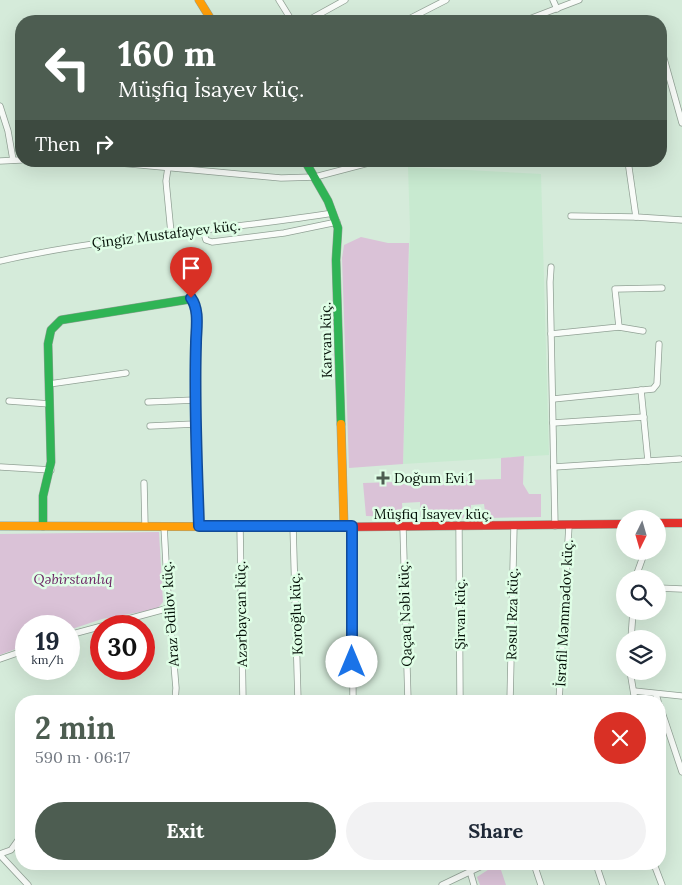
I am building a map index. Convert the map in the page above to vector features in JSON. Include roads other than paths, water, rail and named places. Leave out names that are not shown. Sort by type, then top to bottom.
[{"type":"street","points":[[199,0],[208,15]]},
{"type":"street","points":[[279,0],[288,15]]},
{"type":"street","points":[[317,15],[343,0]]},
{"type":"street","points":[[417,15],[446,0]]},
{"type":"street","points":[[553,0],[557,9]]},
{"type":"street","points":[[540,15],[579,0]]},
{"type":"street","points":[[667,69],[682,123]]},
{"type":"street","points":[[0,106],[8,131],[13,160],[0,161]]},
{"type":"street","points":[[168,167],[166,181],[171,234]]},
{"type":"street","points":[[185,167],[281,178],[316,177],[354,167]]},
{"type":"street","name":"Karvan küç.","points":[[309,167],[316,177],[337,222],[337,288],[348,526]]},
{"type":"street","points":[[629,167],[636,217]]},
{"type":"street","name":"Çingiz Mustafayev küç.","points":[[0,261],[83,244],[333,212]]},
{"type":"street","points":[[571,216],[682,220]]},
{"type":"street","points":[[203,230],[206,240],[212,242],[284,233],[337,222]]},
{"type":"street","points":[[551,268],[555,526]]},
{"type":"street","points":[[193,285],[191,298],[195,303],[196,319],[195,424],[199,526]]},
{"type":"street","points":[[619,327],[615,288],[662,288]]},
{"type":"street","points":[[43,526],[43,496],[51,470],[49,333],[52,325],[60,320],[191,298]]},
{"type":"street","points":[[551,334],[619,327],[643,331]]},
{"type":"street","points":[[553,399],[655,388],[659,344]]},
{"type":"street","points":[[49,384],[126,373]]},
{"type":"street","points":[[641,390],[648,461]]},
{"type":"street","points":[[148,402],[195,400]]},
{"type":"street","points":[[9,401],[50,404]]},
{"type":"street","points":[[553,423],[644,416]]},
{"type":"street","points":[[150,426],[195,424]]},
{"type":"street","points":[[554,467],[680,459]]},
{"type":"street","points":[[1,467],[51,470]]},
{"type":"street","points":[[144,483],[146,526]]},
{"type":"street","points":[[666,523],[682,523]]},
{"type":"street","name":"Müşfiq İsayev küç.","points":[[0,526],[555,526],[616,524]]},
{"type":"street","name":"İsrafil Məmmədov küç.","points":[[559,695],[569,525]]},
{"type":"street","name":"Araz Ədilov küç.","points":[[164,526],[175,695]]},
{"type":"street","name":"Azərbaycan küç.","points":[[240,526],[243,695]]},
{"type":"street","name":"Koroğlu küç.","points":[[293,526],[298,695]]},
{"type":"street","points":[[348,526],[353,695]]},
{"type":"street","name":"Qaçaq Nəbi küç.","points":[[403,526],[408,695]]},
{"type":"street","name":"Şirvan küç.","points":[[459,526],[460,695]]},
{"type":"street","name":"Rəsul Rza küç.","points":[[510,695],[514,526]]},
{"type":"street","points":[[666,588],[682,588]]},
{"type":"street","points":[[80,631],[169,608]]},
{"type":"street","points":[[0,659],[15,654]]},
{"type":"street","points":[[632,680],[634,695]]},
{"type":"street","points":[[634,691],[682,696]]},
{"type":"street","points":[[666,724],[682,772]]},
{"type":"street","points":[[15,848],[0,854],[28,885]]},
{"type":"street","points":[[536,870],[541,885]]},
{"type":"street","points":[[598,870],[603,885]]},
{"type":"street","points":[[656,870],[662,885]]},
{"type":"street","points":[[442,885],[470,871],[474,885]]},
{"type":"place","name":"Doğum Evi 1","points":[[383,478]]},
{"type":"park label","name":"Qəbirstanlıq","points":[[73,579]]}]
